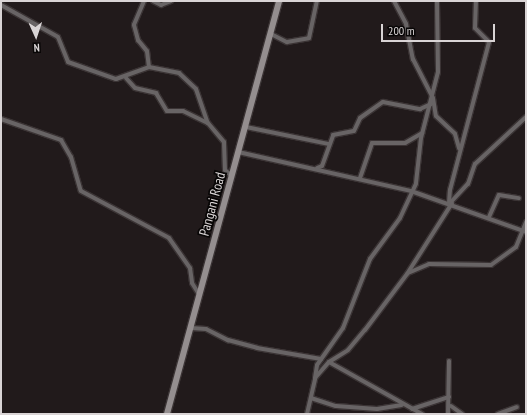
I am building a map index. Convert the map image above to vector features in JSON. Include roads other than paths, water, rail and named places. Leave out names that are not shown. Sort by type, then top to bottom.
[{"type":"main road","name":"Pangani Road","points":[[167,414],[271,34],[278,1]]},
{"type":"street","points":[[144,1],[134,25],[138,40],[147,51],[149,67]]},
{"type":"street","points":[[153,1],[161,5],[170,1]]},
{"type":"street","points":[[271,34],[288,42],[309,38],[317,1]]},
{"type":"street","points":[[394,1],[406,24],[415,63],[433,98],[438,119],[455,134],[460,150]]},
{"type":"street","points":[[306,414],[321,359],[343,328],[370,259],[400,218],[418,177],[422,133],[433,98],[438,67],[437,1]]},
{"type":"street","points":[[450,203],[460,150],[489,42],[475,28],[476,1]]},
{"type":"street","points":[[1,5],[58,37],[68,62],[110,78],[126,78],[149,67],[179,73],[193,85],[208,123],[224,142],[225,170],[232,176]]},
{"type":"street","points":[[126,78],[135,88],[156,93],[167,111],[183,111],[208,123]]},
{"type":"street","points":[[317,168],[322,166],[329,144],[335,134],[354,131],[360,118],[383,102],[420,109],[431,104]]},
{"type":"street","points":[[315,378],[329,362],[348,350],[407,274],[450,203],[468,184],[475,164],[526,118]]},
{"type":"street","points":[[1,119],[61,140],[71,157],[82,191],[169,238],[190,268],[192,283],[200,295]]},
{"type":"street","points":[[246,126],[329,144]]},
{"type":"street","points":[[360,178],[372,144],[405,143],[422,133]]},
{"type":"street","points":[[238,152],[317,168],[411,191],[450,203],[526,232]]},
{"type":"street","points":[[489,217],[499,195],[519,198]]},
{"type":"street","points":[[407,274],[429,264],[491,265],[516,247],[521,230],[526,222]]},
{"type":"street","points":[[191,328],[206,329],[228,340],[257,348],[321,359]]},
{"type":"street","points":[[448,414],[451,406],[449,397],[449,361]]},
{"type":"street","points":[[329,362],[402,405],[422,414]]},
{"type":"street","points":[[412,409],[449,397]]},
{"type":"street","points":[[311,398],[336,406],[377,409],[402,405]]},
{"type":"street","points":[[451,406],[462,414]]},
{"type":"street","points":[[498,414],[517,408]]}]
